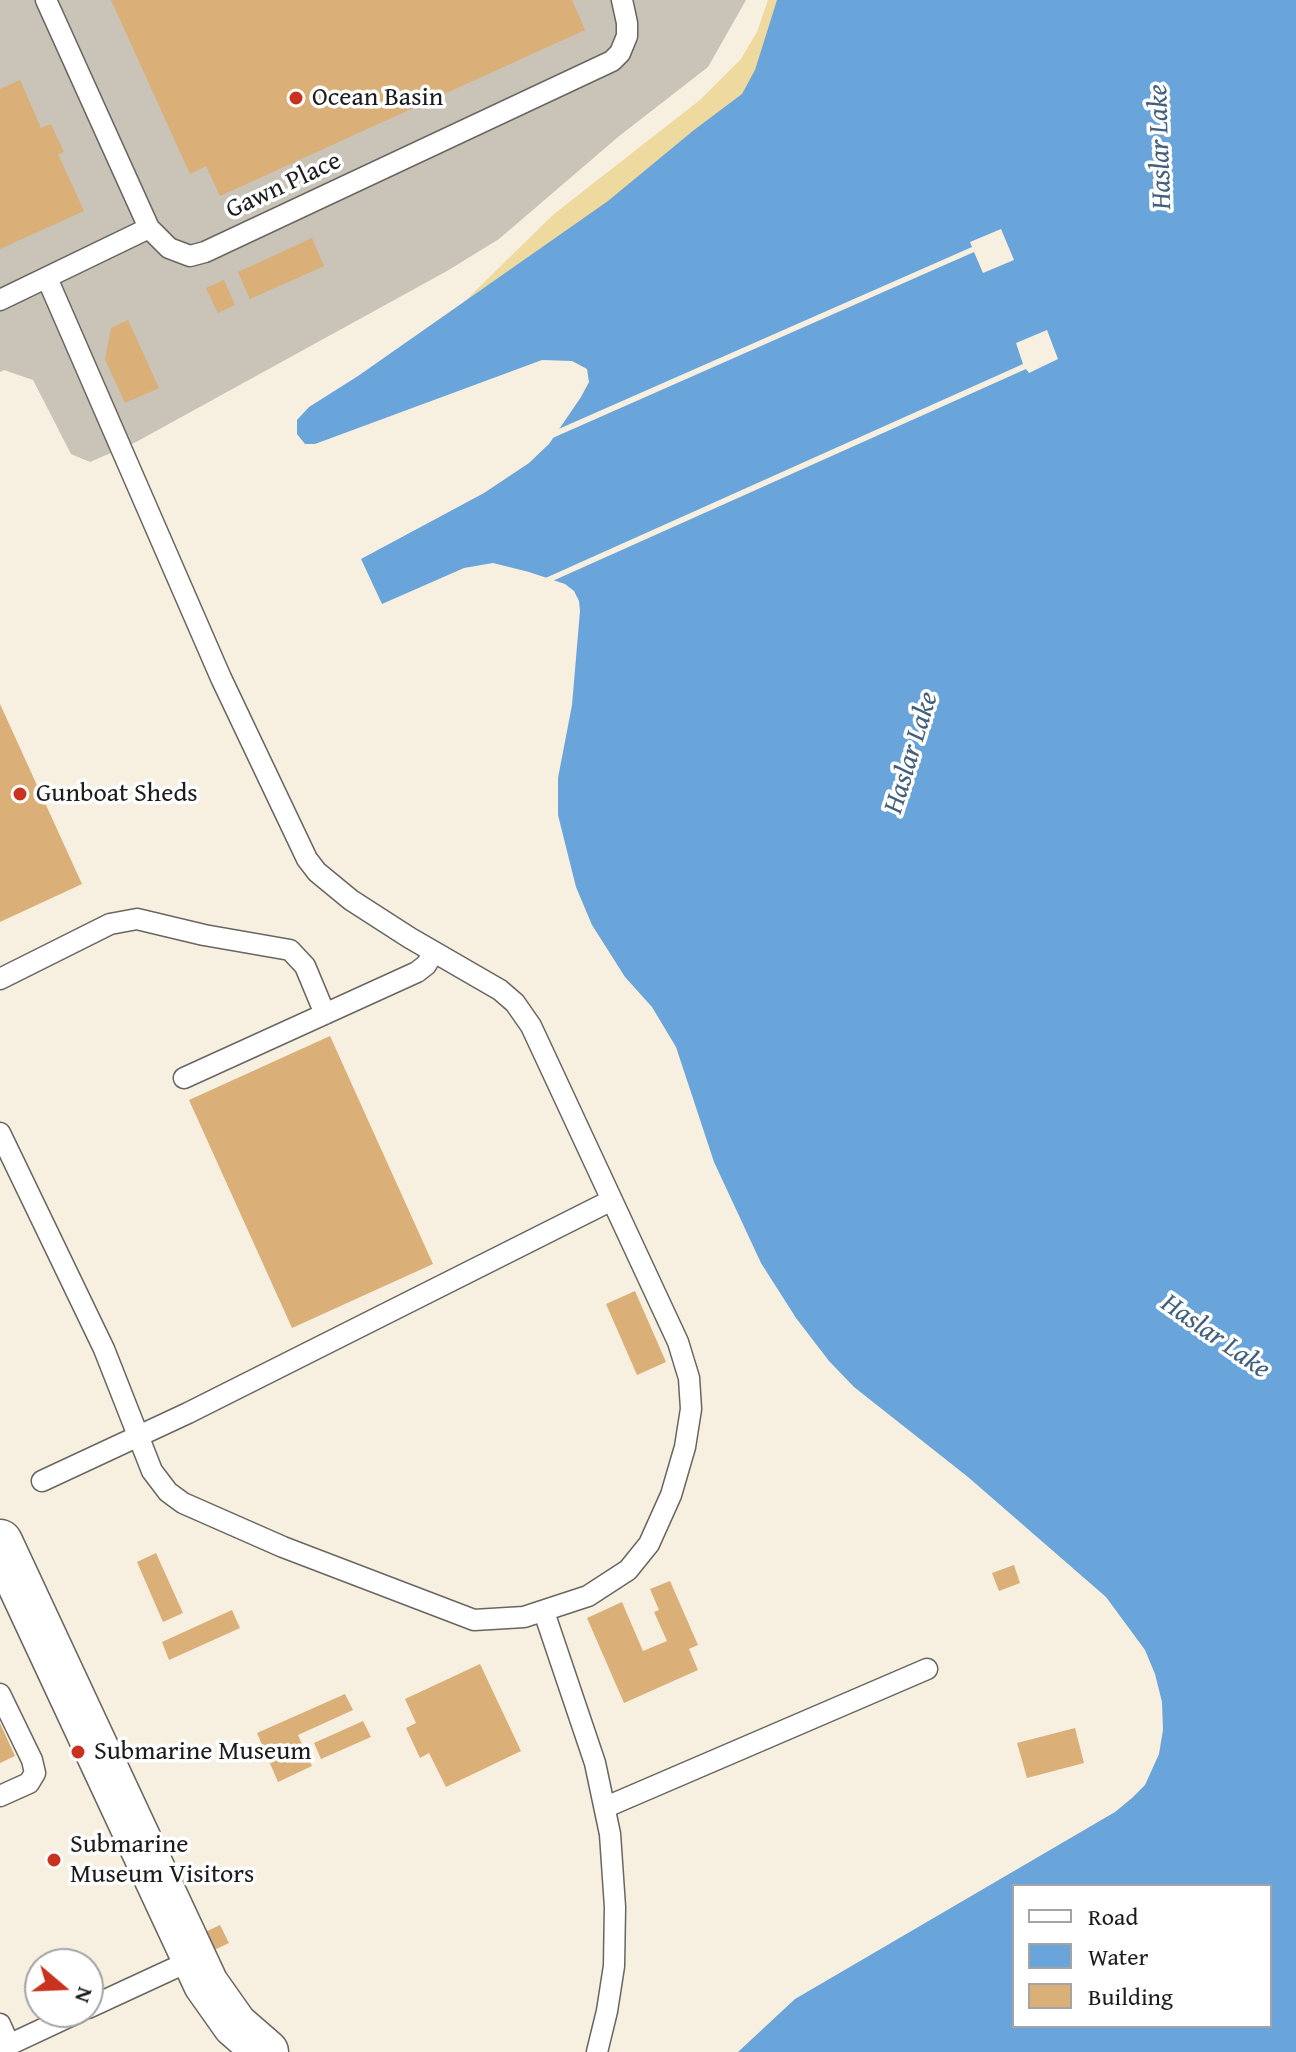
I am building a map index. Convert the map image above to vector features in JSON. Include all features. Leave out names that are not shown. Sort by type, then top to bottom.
[{"type":"street","points":[[0,1542],[194,1959],[220,2007],[243,2034],[266,2052]]},
{"type":"lane","name":"Gawn Place","points":[[46,0],[149,228],[169,248],[186,255],[201,254],[605,64],[620,53],[625,42],[627,23],[622,0]]},
{"type":"lane","points":[[0,300],[149,228]]},
{"type":"lane","points":[[0,1133],[104,1349],[159,1483],[175,1498],[283,1547],[463,1617],[487,1621],[544,1612],[603,1589],[642,1556],[671,1495],[689,1432],[690,1390],[685,1361],[612,1200],[522,1011],[500,990],[351,900],[323,878],[307,859],[221,678],[47,278]]},
{"type":"lane","points":[[0,979],[110,924],[137,919],[290,950],[305,966],[325,1014]]},
{"type":"lane","points":[[184,1078],[417,972],[434,952]]},
{"type":"lane","points":[[42,1481],[139,1436],[612,1200]]},
{"type":"lane","points":[[544,1612],[595,1763],[606,1807],[614,1889],[614,1945],[607,2011],[597,2052]]},
{"type":"lane","points":[[606,1807],[927,1669]]},
{"type":"lane","points":[[0,1694],[32,1760],[35,1773],[29,1783],[0,1796]]},
{"type":"lane","points":[[104,2001],[194,1959]]},
{"type":"lane","points":[[0,2024],[4,2047],[45,2028]]},
{"type":"shaded area","points":[[0,0],[746,0],[708,67],[618,137],[499,239],[447,271],[136,442],[90,462],[71,454],[33,380],[4,370],[0,372]]},
{"type":"sand","points":[[768,0],[825,0],[795,73],[464,302],[554,214],[700,100],[741,59],[757,32]]},
{"type":"water","name":"Haslar Lake","points":[[777,0],[1296,0],[1296,2052],[738,2052],[795,1999],[1115,1812],[1132,1798],[1145,1785],[1159,1754],[1163,1730],[1162,1702],[1155,1674],[1145,1650],[1106,1597],[968,1477],[854,1387],[829,1361],[796,1318],[761,1263],[714,1162],[676,1047],[652,1007],[625,977],[592,925],[576,887],[558,815],[558,778],[572,705],[580,611],[574,591],[565,584],[493,563],[464,568],[382,604],[361,559],[484,493],[529,463],[549,444],[581,397],[589,382],[587,369],[572,361],[542,360],[315,444],[305,444],[297,434],[297,420],[309,407],[608,201],[742,94],[755,70]]},
{"type":"pier","points":[[1001,229],[1014,260],[983,273],[974,252],[548,440],[554,431],[972,247],[970,242]]},
{"type":"pier","points":[[1047,330],[1058,359],[1029,373],[1026,369],[548,583],[541,580],[1023,364],[1016,343]]},
{"type":"building","name":"Ocean Basin","points":[[111,0],[572,0],[585,30],[220,196],[206,166],[190,174]]},
{"type":"building","points":[[20,80],[41,128],[51,124],[64,152],[58,154],[84,211],[0,249],[0,89]]},
{"type":"building","points":[[312,238],[324,266],[250,299],[238,272]]},
{"type":"building","points":[[224,280],[235,305],[218,313],[206,288]]},
{"type":"building","points":[[128,320],[159,388],[125,403],[105,359],[111,328]]},
{"type":"building","name":"Gunboat Sheds","points":[[0,704],[82,884],[0,922]]},
{"type":"building","points":[[330,1036],[433,1264],[292,1328],[189,1100]]},
{"type":"building","points":[[635,1291],[666,1362],[637,1375],[606,1304]]},
{"type":"building","points":[[156,1553],[183,1613],[163,1622],[137,1562]]},
{"type":"building","points":[[1014,1565],[1020,1583],[999,1591],[992,1573]]},
{"type":"building","points":[[670,1581],[698,1645],[689,1649],[698,1670],[624,1703],[587,1618],[622,1602],[643,1651],[667,1641],[654,1612],[659,1610],[650,1589]]},
{"type":"building","points":[[232,1610],[240,1628],[169,1660],[162,1642]]},
{"type":"building","points":[[480,1664],[521,1751],[446,1787],[429,1753],[420,1758],[406,1728],[416,1723],[405,1699]]},
{"type":"building","points":[[345,1694],[353,1710],[298,1735],[312,1766],[278,1782],[257,1733]]},
{"type":"building","points":[[363,1721],[371,1737],[321,1759],[314,1743]]},
{"type":"building","points":[[0,1723],[15,1756],[0,1763]]},
{"type":"building","points":[[1075,1728],[1084,1763],[1027,1778],[1017,1743]]},
{"type":"building","points":[[220,1925],[229,1943],[212,1951],[203,1933]]},
{"type":"place","name":"Ocean Basin","points":[[296,98]]},
{"type":"place","name":"Gunboat Sheds","points":[[20,794]]},
{"type":"place","name":"Submarine Museum","points":[[78,1752]]},
{"type":"place","name":"Submarine Museum Visitors","points":[[54,1860]]}]
